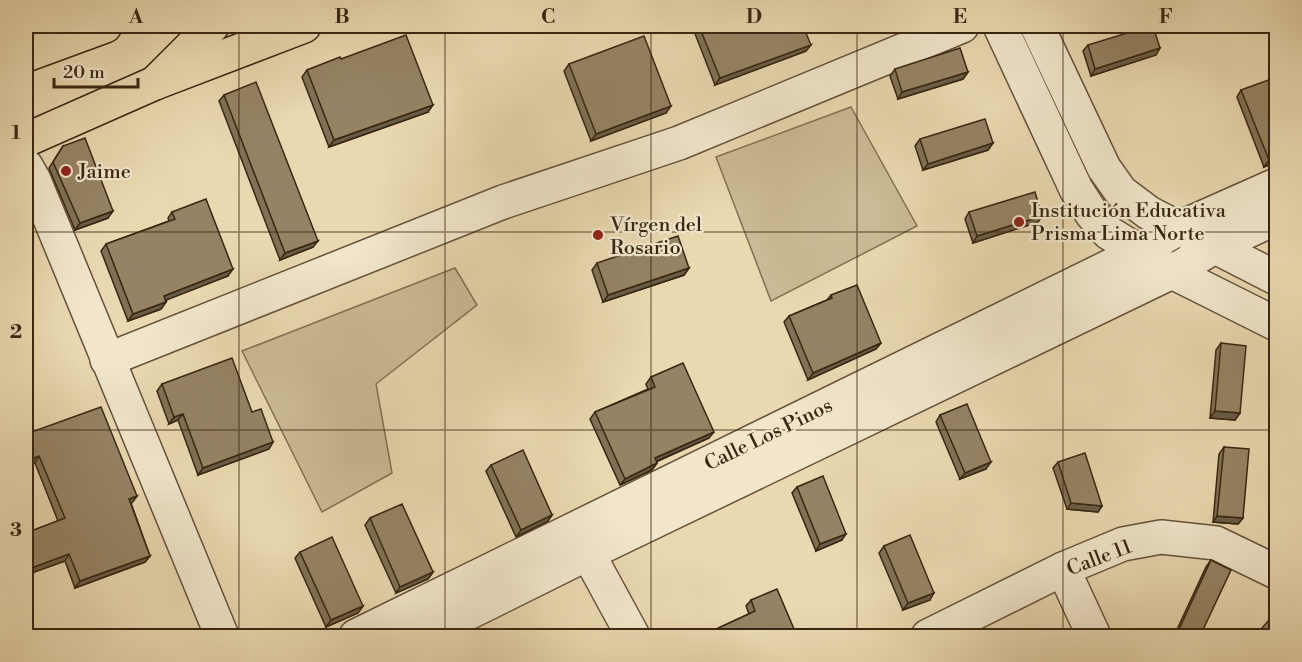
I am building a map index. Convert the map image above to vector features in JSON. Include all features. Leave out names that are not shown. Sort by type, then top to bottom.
[{"type":"main road","points":[[26,55],[105,26]]},
{"type":"main road","points":[[155,83],[212,26]]},
{"type":"main road","points":[[26,140],[155,83],[304,26]]},
{"type":"street","points":[[107,360],[503,202],[679,143],[962,26]]},
{"type":"street","points":[[1000,26],[1076,189],[1092,214],[1109,233],[1172,272],[1276,324]]},
{"type":"street","points":[[1037,26],[1104,168],[1121,192],[1149,213],[1276,278]]},
{"type":"street","points":[[26,166],[34,180],[222,636]]},
{"type":"street","name":"Calle Los Pinos","points":[[422,636],[582,541],[1139,252],[1179,228],[1276,185]]},
{"type":"street","name":"Calle Los Pinos","points":[[356,636],[582,541],[1172,272],[1216,246],[1276,218]]},
{"type":"street","name":"Calle 11","points":[[928,636],[1063,570],[1123,544],[1161,537],[1216,543],[1276,572]]},
{"type":"street","points":[[582,541],[633,636]]},
{"type":"street","points":[[1063,570],[1094,636]]},
{"type":"shaded area","points":[[851,107],[917,226],[771,301],[716,157]]},
{"type":"shaded area","points":[[455,268],[477,305],[376,384],[392,473],[322,512],[242,351]]},
{"type":"building","points":[[699,26],[803,26],[811,45],[720,78]]},
{"type":"building","points":[[1153,26],[1160,48],[1095,69],[1088,45]]},
{"type":"building","points":[[406,35],[433,105],[334,140],[307,70]]},
{"type":"building","points":[[644,36],[671,106],[596,134],[569,64]]},
{"type":"building","points":[[960,48],[968,72],[902,92],[895,69]]},
{"type":"building","points":[[1274,78],[1276,83],[1276,157],[1269,160],[1241,90]]},
{"type":"building","points":[[256,82],[318,241],[285,253],[224,95]]},
{"type":"building","points":[[985,119],[993,143],[928,164],[920,139]]},
{"type":"building","points":[[85,138],[113,211],[80,223],[53,162],[63,146]]},
{"type":"building","points":[[1035,192],[1042,216],[977,236],[969,212]]},
{"type":"building","points":[[206,199],[233,269],[164,296],[166,302],[133,314],[106,244],[175,219],[172,212]]},
{"type":"building","points":[[678,236],[689,268],[608,295],[597,263]]},
{"type":"building","points":[[857,285],[881,343],[813,373],[789,316]]},
{"type":"building","points":[[1221,343],[1246,346],[1240,413],[1215,411]]},
{"type":"building","points":[[232,358],[252,412],[261,409],[273,442],[203,468],[183,414],[174,417],[162,384]]},
{"type":"building","points":[[683,363],[714,432],[655,458],[657,463],[625,479],[595,412],[655,387],[651,377]]},
{"type":"building","points":[[967,404],[991,462],[965,473],[940,415]]},
{"type":"building","points":[[101,407],[137,496],[129,499],[150,556],[80,581],[69,554],[26,570],[26,533],[65,518],[39,456],[26,461],[26,434]]},
{"type":"building","points":[[1224,447],[1249,449],[1243,518],[1217,516]]},
{"type":"building","points":[[523,450],[552,515],[521,530],[491,465]]},
{"type":"building","points":[[1085,453],[1102,506],[1071,503],[1058,462]]},
{"type":"building","points":[[823,476],[846,534],[820,544],[797,487]]},
{"type":"building","points":[[402,504],[433,572],[400,587],[370,518]]},
{"type":"building","points":[[910,535],[934,593],[908,603],[884,546]]},
{"type":"building","points":[[332,537],[363,606],[331,620],[300,552]]},
{"type":"building","points":[[1211,560],[1231,570],[1200,636],[1176,636]]},
{"type":"building","points":[[777,589],[797,636],[714,636],[712,631],[755,611],[751,600]]},
{"type":"building","points":[[1276,612],[1276,636],[1255,636]]},
{"type":"place","name":"Jaime","points":[[66,171]]},
{"type":"place","name":"Institución Educativa Prisma Lima Norte","points":[[1019,222]]},
{"type":"place","name":"Vírgen del Rosario","points":[[598,235]]}]
